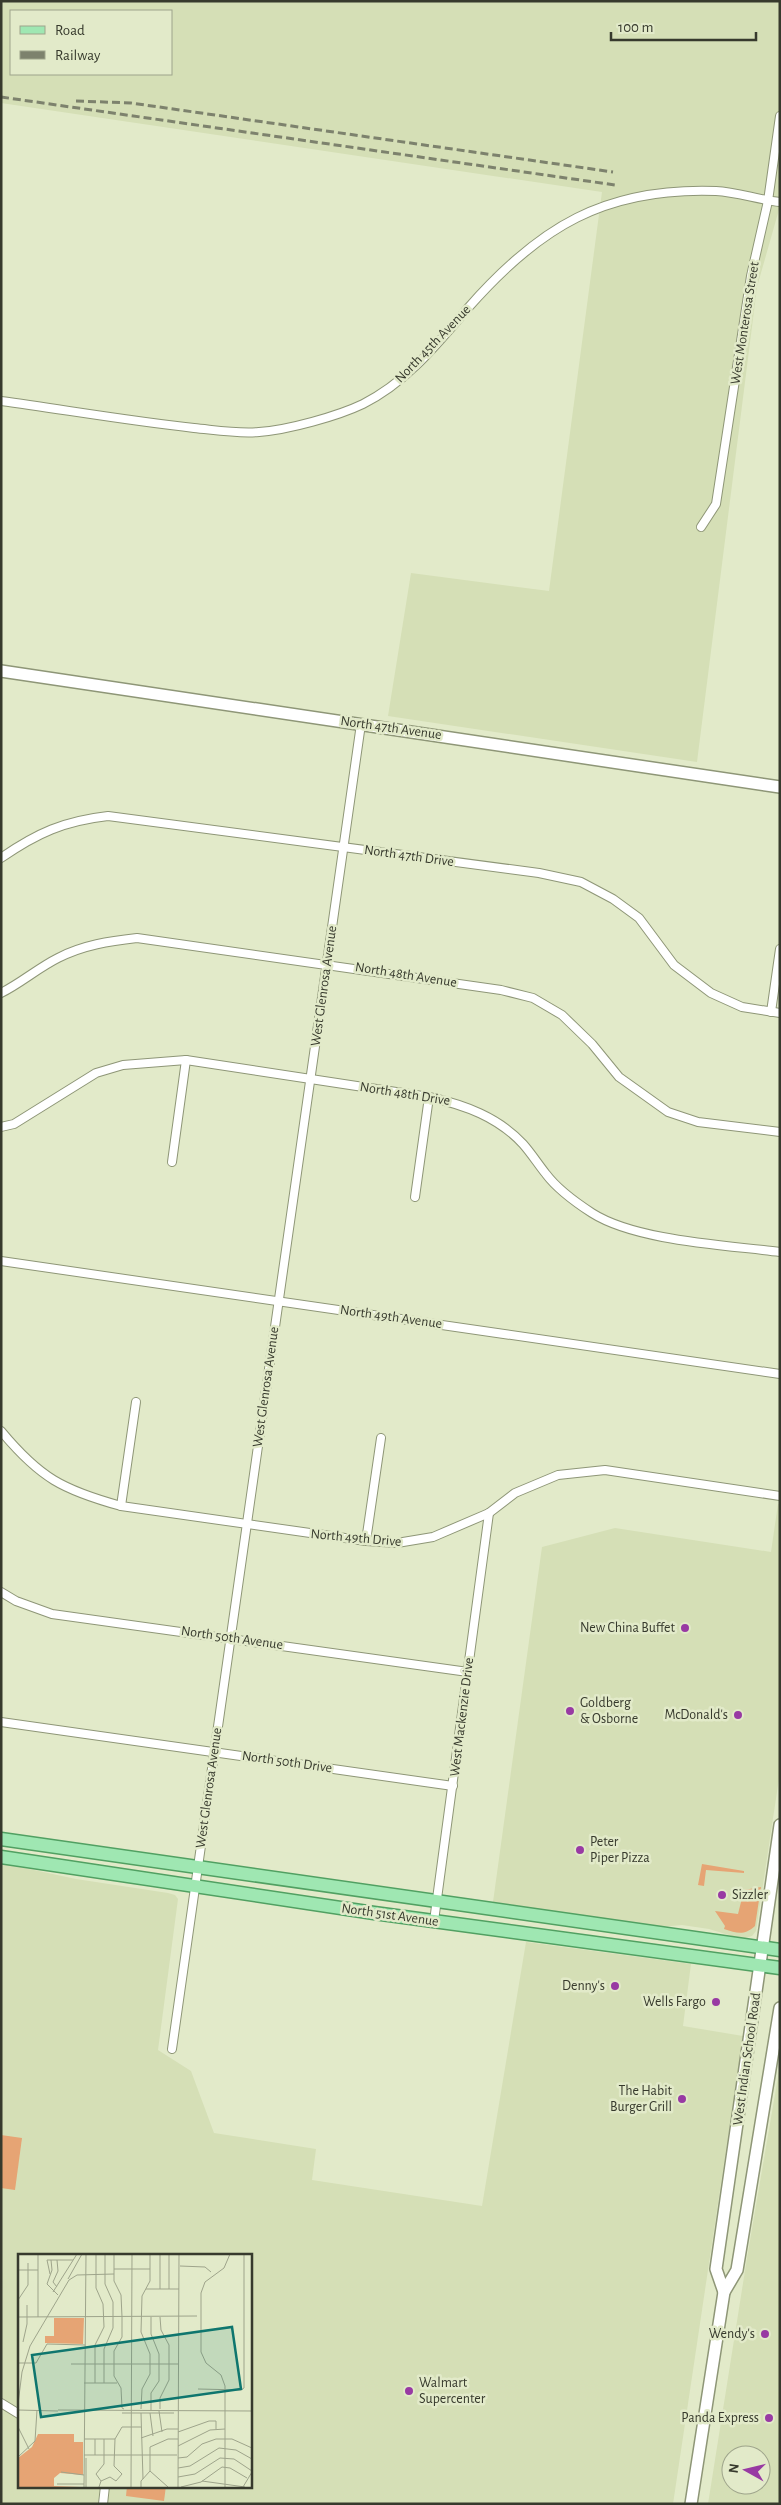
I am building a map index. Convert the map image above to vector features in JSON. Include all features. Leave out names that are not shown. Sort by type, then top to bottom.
[{"type":"main road","name":"North 47th Avenue","points":[[1,671],[780,787]]},
{"type":"main road","name":"West Indian School Road","points":[[724,2292],[716,2269],[780,1825]]},
{"type":"main road","name":"North 51st Avenue","points":[[1,1839],[780,1950]]},
{"type":"main road","name":"North 51st Avenue","points":[[1,1857],[434,1921],[780,1968]]},
{"type":"main road","name":"West Indian School Road","points":[[691,2504],[724,2292],[737,2270],[780,2008]]},
{"type":"street","name":"West Monterosa Street","points":[[701,527],[716,504],[751,276],[768,201],[780,116]]},
{"type":"street","name":"North 45th Avenue","points":[[1,401],[157,424],[239,431],[259,432],[314,421],[362,404],[392,387],[416,366],[508,265],[545,234],[569,221],[597,209],[640,195],[670,192],[718,192],[780,202]]},
{"type":"street","name":"West Glenrosa Avenue","points":[[172,2049],[361,724]]},
{"type":"street","name":"North 47th Drive","points":[[1,858],[39,833],[81,819],[108,816],[539,874],[581,882],[613,898],[639,918],[674,965],[711,992],[742,1007],[776,1012]]},
{"type":"street","name":"North 48th Avenue","points":[[1,994],[23,982],[57,958],[95,943],[137,938],[327,963],[501,990],[533,998],[562,1015],[592,1044],[619,1077],[668,1112],[698,1122],[780,1132]]},
{"type":"street","points":[[776,1012],[780,949]]},
{"type":"street","points":[[172,1162],[186,1060]]},
{"type":"street","name":"North 48th Drive","points":[[1,1127],[14,1124],[96,1073],[123,1065],[186,1060],[430,1097],[455,1103],[490,1118],[522,1143],[546,1175],[569,1198],[610,1222],[661,1236],[780,1252]]},
{"type":"street","points":[[415,1197],[430,1097]]},
{"type":"street","name":"North 49th Avenue","points":[[1,1261],[780,1374]]},
{"type":"street","points":[[121,1506],[136,1402]]},
{"type":"street","name":"North 49th Drive","points":[[1,1431],[19,1453],[44,1474],[85,1496],[121,1506],[397,1544],[433,1537],[489,1513],[515,1493],[558,1475],[605,1470],[780,1496]]},
{"type":"street","points":[[366,1541],[381,1438]]},
{"type":"street","name":"West Mackenzie Drive","points":[[434,1921],[489,1513]]},
{"type":"street","name":"North 50th Avenue","points":[[1,1592],[16,1601],[52,1614],[230,1637],[468,1672]]},
{"type":"street","name":"North 50th Drive","points":[[1,1722],[453,1786]]},
{"type":"street","points":[[1,2403],[18,2413]]},
{"type":"street","points":[[103,2504],[106,2488]]},
{"type":"shaded area","points":[[1,1],[780,1],[780,206],[757,287],[697,762],[388,716],[411,573],[549,591],[602,192],[1,103]]},
{"type":"shaded area","points":[[778,1504],[780,1504],[780,1772],[756,1931],[752,1936],[742,1939],[709,1929],[682,1925],[661,1927],[493,1902],[542,1547],[615,1528],[771,1552]]},
{"type":"shaded area","points":[[1,1863],[76,1879],[175,1895],[178,1899],[158,2050],[191,2071],[214,2133],[316,2149],[312,2180],[482,2206],[526,1942],[691,1964],[683,2026],[743,2036],[673,2504],[1,2504],[1,2426],[5,2400],[1,2397]]},
{"type":"shaded area","points":[[702,1864],[744,1871],[744,1873],[706,1870],[704,1886],[698,1885]]},
{"type":"shaded area","points":[[761,1887],[755,1926],[740,1933],[724,1929],[725,1926],[715,1911],[738,1914],[744,1890]]},
{"type":"shaded area","points":[[780,2065],[780,2504],[708,2504],[747,2258]]},
{"type":"shaded area","points":[[1,2135],[22,2138],[15,2190],[1,2188]]},
{"type":"shaded area","points":[[127,2488],[166,2488],[164,2501],[126,2496]]},
{"type":"railway","points":[[1,97],[615,185]]},
{"type":"railway","points":[[76,101],[131,103],[613,172]]},
{"type":"place","name":"New China Buffet","points":[[685,1628]]},
{"type":"place","name":"Goldberg & Osborne","points":[[570,1711]]},
{"type":"place","name":"McDonald's","points":[[738,1715]]},
{"type":"place","name":"Peter Piper Pizza","points":[[580,1850]]},
{"type":"place","name":"Sizzler","points":[[722,1895]]},
{"type":"place","name":"Denny's","points":[[615,1986]]},
{"type":"place","name":"Wells Fargo","points":[[716,2002]]},
{"type":"place","name":"The Habit Burger Grill","points":[[682,2099]]},
{"type":"place","name":"Wendy's","points":[[765,2334]]},
{"type":"place","name":"Walmart Supercenter","points":[[409,2391]]},
{"type":"place","name":"Panda Express","points":[[769,2418]]}]
